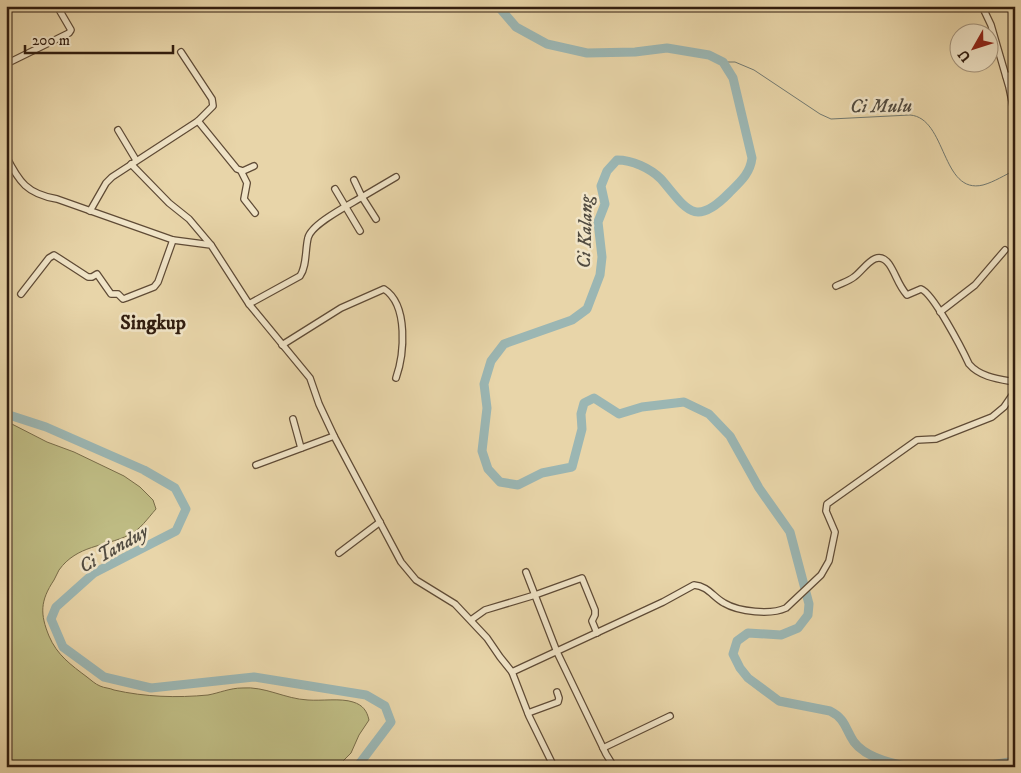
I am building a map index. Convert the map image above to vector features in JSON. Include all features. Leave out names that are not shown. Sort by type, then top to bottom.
[{"type":"street","points":[[6,64],[70,33],[71,28],[57,6]]},
{"type":"street","points":[[982,6],[991,25],[1015,116]]},
{"type":"street","points":[[90,211],[109,180],[198,120],[212,108],[214,101],[181,52]]},
{"type":"street","points":[[1006,76],[1015,74]]},
{"type":"street","points":[[198,120],[237,169],[241,171],[247,183],[244,199],[255,213]]},
{"type":"street","points":[[118,130],[134,162],[169,203],[189,219],[211,245],[249,304],[310,378],[319,404],[334,436],[401,562],[416,580],[455,604],[471,620],[512,672],[528,713],[554,767]]},
{"type":"street","points":[[6,156],[20,180],[35,194],[173,240],[211,245]]},
{"type":"street","points":[[241,171],[254,166]]},
{"type":"street","points":[[249,304],[300,276],[303,270],[310,233],[320,223],[396,177]]},
{"type":"street","points":[[354,180],[376,219]]},
{"type":"street","points":[[335,189],[360,231]]},
{"type":"street","points":[[21,294],[50,256],[54,255],[90,278],[97,274],[111,294],[118,294],[123,299],[126,298],[154,287],[158,282],[173,240]]},
{"type":"street","points":[[940,312],[975,284],[1005,250]]},
{"type":"street","points":[[836,286],[853,278],[870,261],[880,258],[887,262],[895,279],[906,295],[923,289],[940,312],[974,370],[987,376],[1015,382]]},
{"type":"street","points":[[282,345],[341,308],[386,290],[395,303],[401,317],[402,352],[396,378]]},
{"type":"street","points":[[512,672],[663,602],[694,585],[707,589],[721,602],[731,607],[764,612],[779,611],[786,608],[801,596],[825,570],[835,536],[834,527],[826,511],[826,505],[917,440],[936,439],[992,417],[1004,407],[1015,391]]},
{"type":"street","points":[[293,419],[301,448]]},
{"type":"street","points":[[256,465],[334,436]]},
{"type":"street","points":[[339,553],[380,522]]},
{"type":"street","points":[[526,572],[557,652],[614,767]]},
{"type":"street","points":[[471,620],[488,609],[584,578],[595,610],[596,616],[592,621],[597,633]]},
{"type":"street","points":[[528,713],[558,702],[557,692]]},
{"type":"street","points":[[603,748],[670,716]]},
{"type":"shaded area","points":[[6,421],[47,442],[74,452],[124,476],[140,487],[153,500],[156,509],[144,524],[133,533],[82,551],[66,562],[59,570],[46,595],[43,614],[52,643],[65,659],[102,687],[137,694],[173,697],[196,696],[233,689],[250,688],[300,699],[343,700],[356,703],[364,709],[369,720],[359,735],[351,753],[337,767],[6,767]]},
{"type":"waterway","name":"Ci Kalang","points":[[498,6],[516,27],[547,44],[587,53],[635,52],[667,48],[709,55],[723,62],[733,78],[752,158],[747,173],[737,185],[717,204],[699,212],[684,206],[661,179],[641,165],[617,160],[607,171],[601,186],[605,204],[598,222],[602,257],[600,275],[587,309],[572,320],[504,344],[491,361],[484,384],[487,408],[482,451],[488,469],[500,482],[518,485],[542,473],[572,467],[582,429],[581,414],[584,403],[594,398],[619,414],[642,407],[684,402],[709,414],[730,436],[759,488],[790,532],[809,604],[808,615],[798,628],[781,635],[748,633],[737,641],[733,654],[740,668],[748,678],[779,701],[830,711],[835,714],[842,721],[854,742],[865,752],[888,762],[911,767]]},
{"type":"waterway","name":"Ci Mulu","points":[[723,62],[735,62],[754,70],[820,114],[831,119],[910,115],[922,119],[931,129],[951,168],[959,179],[969,185],[987,184],[1015,170]]},
{"type":"waterway","name":"Ci Tanduy","points":[[6,414],[46,427],[144,470],[175,488],[186,509],[176,531],[94,573],[56,607],[51,619],[63,647],[104,677],[151,688],[254,677],[366,695],[385,706],[391,722],[357,767]]},
{"type":"waterway","name":"Ci Kalang","points":[[979,767],[1015,761]]},
{"type":"district","name":"Singkup","points":[[153,322]]}]
